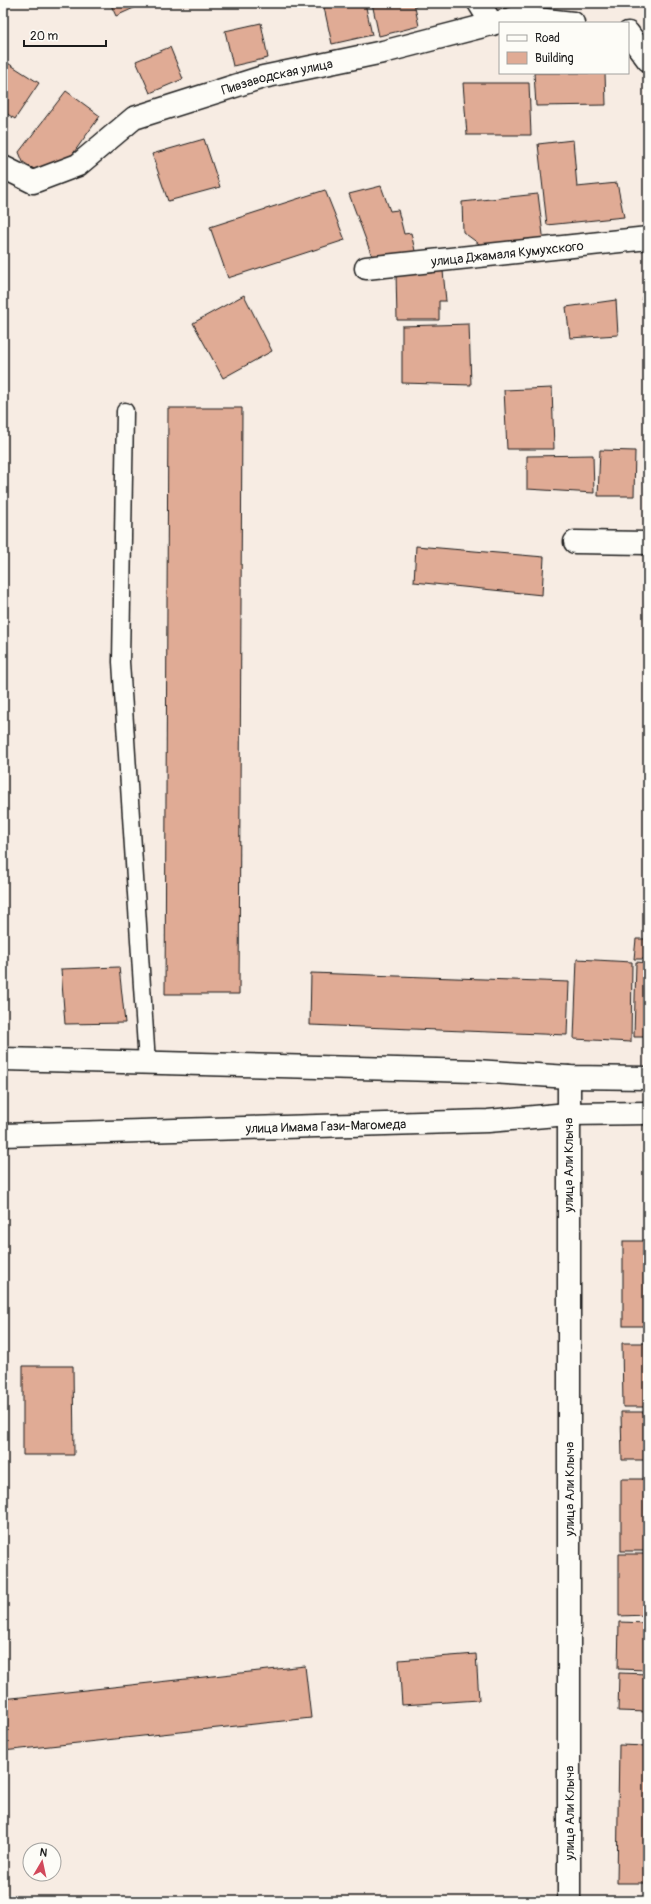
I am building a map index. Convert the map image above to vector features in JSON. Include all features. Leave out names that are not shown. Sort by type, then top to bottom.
[{"type":"street","points":[[479,3],[492,24]]},
{"type":"street","name":"Пивзаводская улица","points":[[499,22],[518,17],[564,22]]},
{"type":"street","name":"Пивзаводская улица","points":[[3,167],[33,182],[78,165],[134,118],[263,77],[383,52],[499,22]]},
{"type":"street","points":[[629,34],[648,60]]},
{"type":"street","name":"улица Джамаля Кумухского","points":[[366,268],[648,238]]},
{"type":"street","points":[[575,542],[648,543]]},
{"type":"street","points":[[3,1059],[476,1071],[569,1077],[648,1078]]},
{"type":"street","name":"улица Али Клыча","points":[[569,1077],[569,1901]]},
{"type":"street","name":"улица Имама Гази-Магомеда","points":[[3,1135],[480,1121],[568,1114],[648,1113]]},
{"type":"lane","points":[[125,412],[121,662],[147,1063]]},
{"type":"building","points":[[110,3],[145,3],[116,16]]},
{"type":"building","points":[[323,3],[365,3],[372,35],[332,44]]},
{"type":"building","points":[[372,3],[414,3],[419,26],[379,36]]},
{"type":"building","points":[[261,23],[268,58],[233,66],[225,31]]},
{"type":"building","points":[[170,47],[183,79],[150,93],[136,61]]},
{"type":"building","points":[[3,60],[39,83],[15,119],[3,111]]},
{"type":"building","points":[[534,74],[605,74],[606,105],[536,106]]},
{"type":"building","points":[[463,83],[529,83],[531,135],[467,135]]},
{"type":"building","points":[[66,91],[100,116],[72,155],[52,169],[40,173],[23,162],[19,152]]},
{"type":"building","points":[[204,139],[220,187],[168,201],[152,154]]},
{"type":"building","points":[[573,140],[577,187],[617,183],[624,217],[547,225],[538,144]]},
{"type":"building","points":[[381,186],[390,211],[398,210],[404,234],[411,233],[416,255],[373,259],[349,194]]},
{"type":"building","points":[[325,190],[345,240],[228,278],[210,227]]},
{"type":"building","points":[[538,194],[544,243],[486,249],[463,232],[462,202]]},
{"type":"building","points":[[443,271],[446,301],[439,301],[439,320],[397,320],[396,272]]},
{"type":"building","points":[[244,295],[272,351],[223,378],[193,323]]},
{"type":"building","points":[[648,296],[648,340],[642,297]]},
{"type":"building","points":[[616,300],[618,335],[570,338],[566,307]]},
{"type":"building","points":[[469,324],[471,385],[402,383],[402,326]]},
{"type":"building","points":[[552,388],[554,449],[507,449],[504,390]]},
{"type":"building","points":[[168,408],[242,408],[239,994],[165,994]]},
{"type":"building","points":[[600,450],[635,451],[634,496],[598,496]]},
{"type":"building","points":[[593,455],[594,493],[527,489],[527,456]]},
{"type":"building","points":[[416,546],[544,557],[542,595],[414,582]]},
{"type":"building","points":[[636,939],[648,939],[648,959],[634,959]]},
{"type":"building","points":[[577,959],[632,962],[631,1042],[574,1039]]},
{"type":"building","points":[[636,962],[648,963],[648,1037],[634,1037]]},
{"type":"building","points":[[119,967],[125,1023],[65,1024],[61,969]]},
{"type":"building","points":[[311,973],[569,982],[567,1035],[310,1025]]},
{"type":"building","points":[[644,1144],[648,1144],[648,1187],[645,1187]]},
{"type":"building","points":[[623,1241],[648,1241],[648,1326],[623,1326]]},
{"type":"building","points":[[622,1343],[648,1343],[648,1407],[623,1407]]},
{"type":"building","points":[[23,1366],[73,1366],[74,1455],[23,1455]]},
{"type":"building","points":[[621,1412],[648,1412],[648,1460],[622,1460]]},
{"type":"building","points":[[621,1479],[648,1479],[648,1551],[621,1551]]},
{"type":"building","points":[[619,1554],[648,1554],[648,1615],[619,1616]]},
{"type":"building","points":[[619,1622],[648,1623],[648,1670],[618,1669]]},
{"type":"building","points":[[476,1654],[479,1700],[402,1705],[399,1660]]},
{"type":"building","points":[[305,1666],[311,1718],[3,1751],[3,1699]]},
{"type":"building","points":[[619,1673],[648,1674],[648,1712],[618,1711]]},
{"type":"building","points":[[619,1745],[648,1746],[648,1883],[617,1883]]}]
